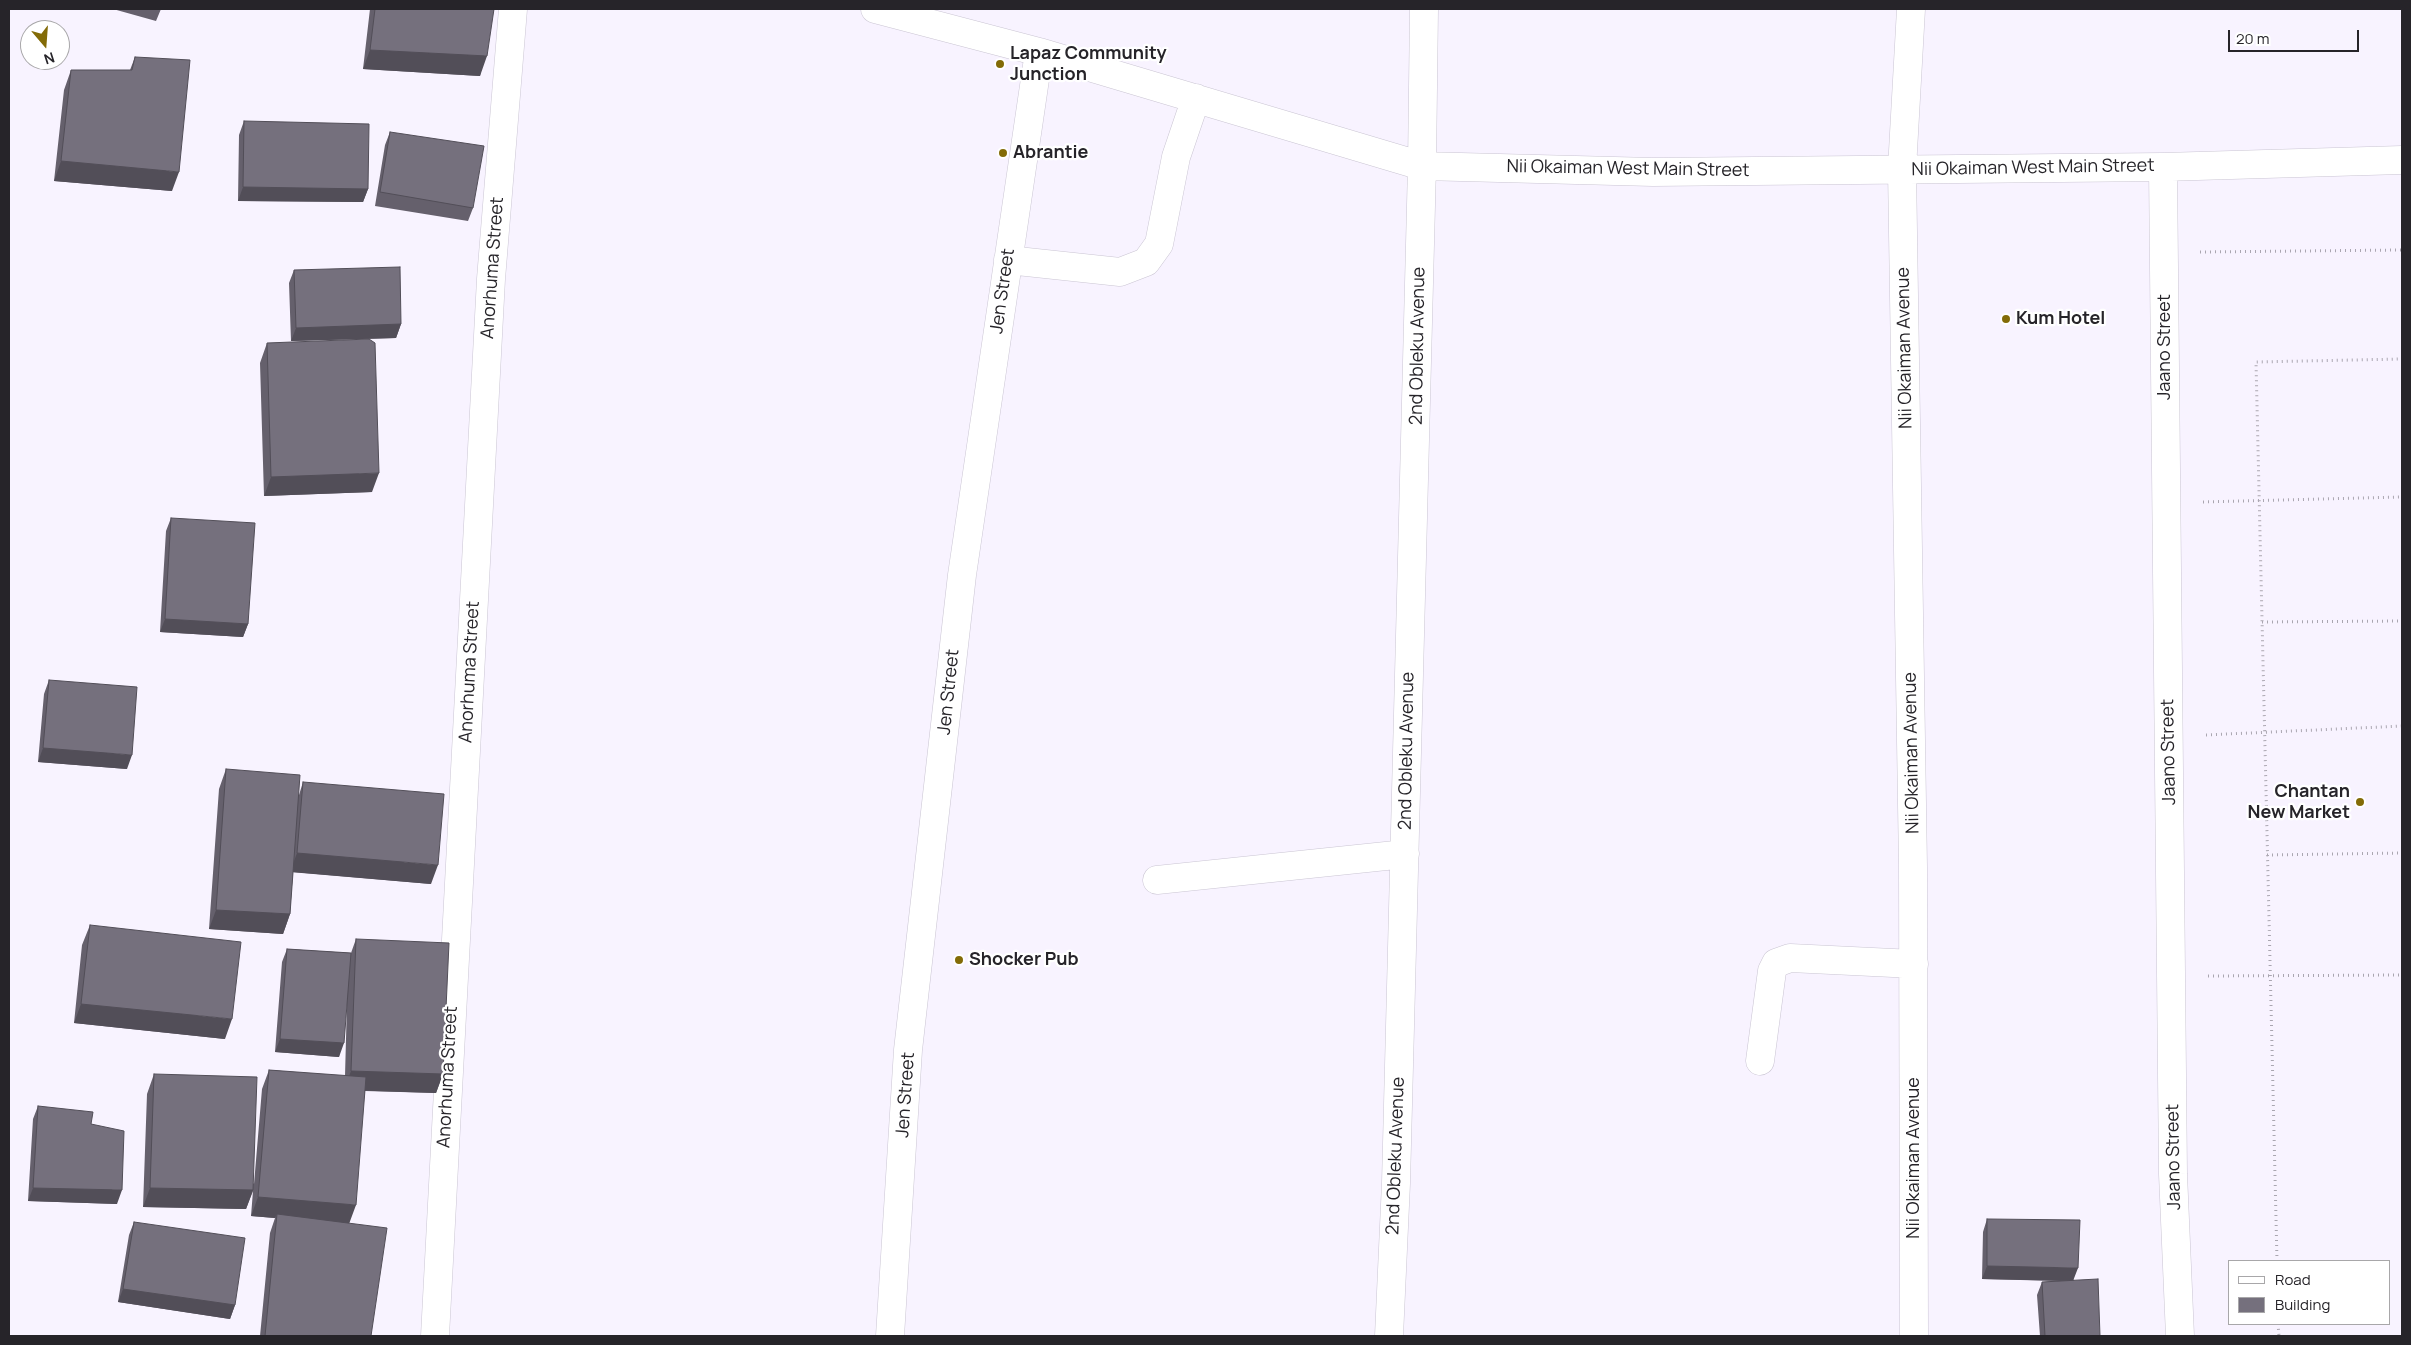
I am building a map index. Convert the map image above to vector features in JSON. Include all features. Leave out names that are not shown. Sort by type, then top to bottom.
[{"type":"street","name":"Anorhuma Street","points":[[435,1336],[491,279],[513,9]]},
{"type":"street","name":"Nii Okaiman West Main Street","points":[[875,9],[1038,52],[1422,166],[1653,172],[2163,167],[2402,160]]},
{"type":"street","name":"2nd Obleku Avenue","points":[[1389,1336],[1396,1183],[1405,854],[1422,166],[1424,9]]},
{"type":"street","name":"Nii Okaiman Avenue","points":[[1911,9],[1902,169],[1914,964],[1914,1336]]},
{"type":"street","name":"Jen Street","points":[[890,1336],[908,1050],[962,575],[1038,52]]},
{"type":"street","points":[[1008,260],[1120,272],[1146,262],[1159,244],[1176,157],[1196,98]]},
{"type":"street","name":"Jaano Street","points":[[2163,167],[2173,1174],[2180,1336]]},
{"type":"street","points":[[1157,880],[1405,854]]},
{"type":"street","points":[[1760,1062],[1772,971],[1776,963],[1790,958],[1914,964]]},
{"type":"path","points":[[2164,252],[2402,250]]},
{"type":"path","points":[[2277,1260],[2256,362],[2402,359]]},
{"type":"path","points":[[2166,503],[2402,497]]},
{"type":"path","points":[[2262,622],[2402,621]]},
{"type":"path","points":[[2169,736],[2402,726]]},
{"type":"path","points":[[2267,856],[2402,853]]},
{"type":"path","points":[[2171,976],[2402,975]]},
{"type":"building","points":[[375,9],[494,9],[487,56],[370,50]]},
{"type":"building","points":[[135,57],[190,60],[179,172],[61,161],[71,70],[132,70]]},
{"type":"building","points":[[244,121],[369,124],[368,189],[243,187]]},
{"type":"building","points":[[390,132],[484,146],[473,208],[380,192]]},
{"type":"building","points":[[400,267],[401,324],[296,328],[294,270]]},
{"type":"building","points":[[369,339],[375,343],[379,473],[271,477],[267,343]]},
{"type":"building","points":[[171,518],[255,523],[248,624],[165,619]]},
{"type":"building","points":[[49,680],[137,687],[132,755],[43,748]]},
{"type":"building","points":[[226,769],[300,775],[290,914],[216,910]]},
{"type":"building","points":[[303,782],[444,794],[438,865],[297,853]]},
{"type":"building","points":[[90,925],[241,942],[232,1019],[81,1004]]},
{"type":"building","points":[[356,939],[449,943],[443,1074],[351,1071]]},
{"type":"building","points":[[287,949],[351,953],[344,1043],[280,1039]]},
{"type":"building","points":[[269,1070],[366,1077],[356,1205],[258,1197]]},
{"type":"building","points":[[154,1074],[257,1077],[253,1190],[150,1188]]},
{"type":"building","points":[[38,1106],[93,1112],[91,1124],[124,1131],[122,1190],[33,1188]]},
{"type":"building","points":[[277,1214],[387,1228],[371,1336],[265,1336]]},
{"type":"building","points":[[1987,1219],[2080,1220],[2078,1268],[1987,1266]]},
{"type":"building","points":[[134,1222],[245,1238],[235,1305],[123,1289]]},
{"type":"building","points":[[2098,1279],[2100,1336],[2045,1336],[2042,1282]]},
{"type":"place","name":"Lapaz Community Junction","points":[[1000,64]]},
{"type":"place","name":"Abrantie","points":[[1003,153]]},
{"type":"place","name":"Kum Hotel","points":[[2006,319]]},
{"type":"place","name":"Chantan New Market","points":[[2360,802]]},
{"type":"place","name":"Shocker Pub","points":[[959,960]]}]
